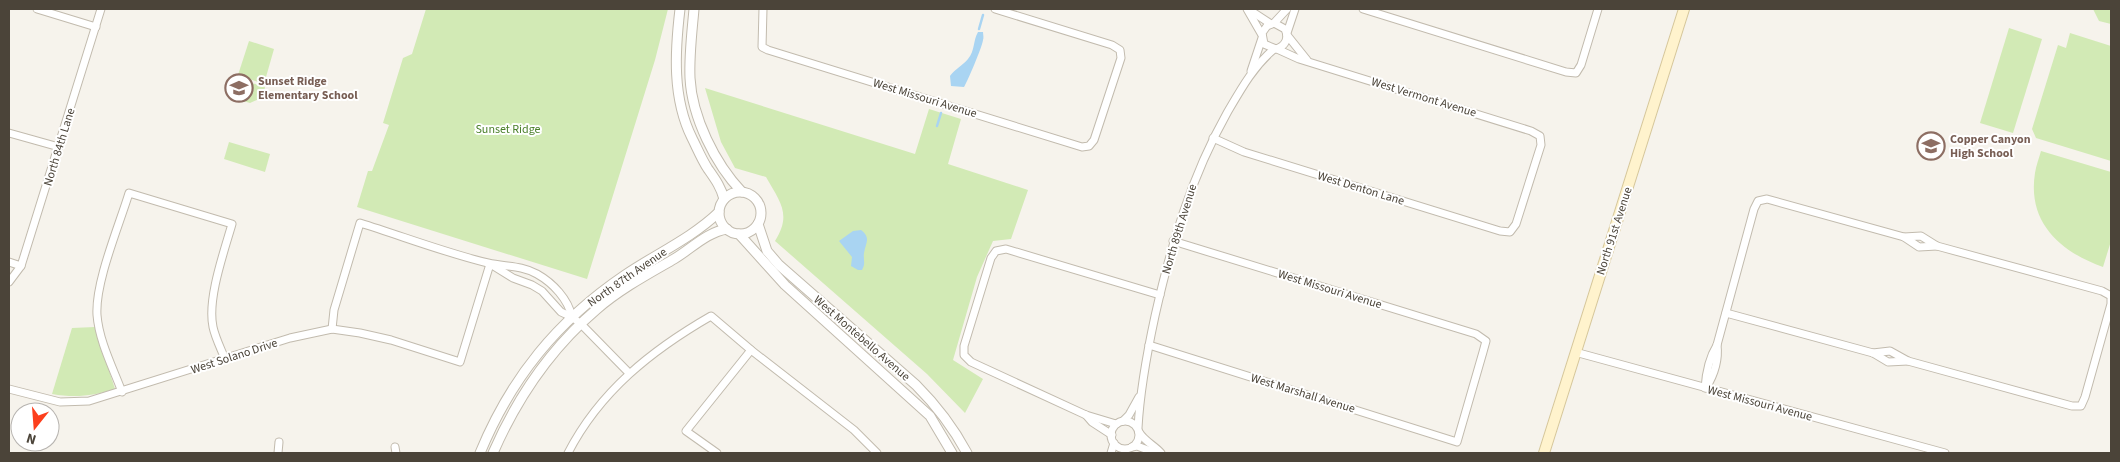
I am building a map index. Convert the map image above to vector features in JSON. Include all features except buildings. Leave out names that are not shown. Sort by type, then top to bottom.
[{"type":"main road","name":"North 91st Avenue","points":[[1544,453],[1684,9]]},
{"type":"street","points":[[37,9],[96,27]]},
{"type":"street","name":"North 84th Lane","points":[[9,282],[21,266],[101,9]]},
{"type":"street","points":[[680,9],[676,65],[683,113],[690,135],[708,168],[718,180],[724,199]]},
{"type":"street","points":[[694,9],[690,80],[695,107],[714,155],[726,174],[742,192],[753,196],[760,205],[762,215],[758,224],[750,232],[740,234],[727,229],[722,224],[719,212],[724,199],[729,195],[742,192]]},
{"type":"street","name":"West Missouri Avenue","points":[[763,9],[762,47],[1082,147],[1089,146],[1094,140],[1120,58],[1120,50],[1112,45],[995,9]]},
{"type":"street","points":[[1247,9],[1273,24],[1282,26],[1307,60]]},
{"type":"street","points":[[1247,9],[1264,44],[1276,49],[1284,45],[1295,9]]},
{"type":"street","points":[[1262,37],[1264,29],[1273,24],[1288,9]]},
{"type":"street","points":[[1363,9],[1566,72],[1576,73],[1581,65],[1598,9]]},
{"type":"street","name":"North 89th Avenue","points":[[1138,430],[1139,397],[1173,241],[1201,164],[1213,138],[1251,73],[1262,37]]},
{"type":"street","name":"North 89th Avenue","points":[[1251,73],[1276,49]]},
{"type":"street","name":"West Vermont Avenue","points":[[1276,49],[1299,59],[1531,131],[1540,136],[1541,145],[1516,224],[1510,232]]},
{"type":"street","points":[[9,133],[59,147]]},
{"type":"street","name":"West Denton Lane","points":[[1213,138],[1244,152],[1500,231],[1510,232]]},
{"type":"street","points":[[122,392],[102,339],[97,317],[98,298],[129,193],[232,224],[220,264],[214,296],[213,326],[225,359]]},
{"type":"street","points":[[1705,388],[1713,377],[1718,355],[1717,345],[1754,209],[1758,201],[1767,199],[1904,237],[1922,236],[1936,246],[2102,291],[2111,296],[2108,313],[2081,406],[2072,406],[1908,361],[1890,351],[1873,353],[1726,313]]},
{"type":"street","name":"North 87th Avenue","points":[[480,453],[499,412],[530,362],[549,339],[611,285],[700,228],[719,212]]},
{"type":"street","points":[[332,329],[334,310],[360,223],[490,264],[518,266],[531,271],[552,286],[569,304],[572,317]]},
{"type":"street","name":"West Montebello Avenue","points":[[758,224],[767,251],[779,265],[916,385],[936,405],[952,426],[967,453]]},
{"type":"street","name":"North 87th Avenue","points":[[493,453],[502,431],[524,392],[553,353],[581,324],[598,308],[622,291],[707,237],[727,229]]},
{"type":"street","name":"West Montebello Avenue","points":[[740,234],[785,285],[930,416],[952,453]]},
{"type":"street","name":"West Missouri Avenue","points":[[1173,241],[1476,334],[1486,341],[1457,442]]},
{"type":"street","points":[[1160,295],[1006,249],[996,250],[991,258],[964,346],[964,356],[971,362],[1086,415],[1119,423],[1131,422],[1142,438],[1161,453]]},
{"type":"street","points":[[9,262],[21,266]]},
{"type":"street","points":[[490,264],[513,278],[526,282],[542,291],[561,312],[581,324],[629,373]]},
{"type":"street","name":"West Solano Drive","points":[[9,389],[60,402],[89,401],[290,338],[332,329],[391,340],[460,362],[490,264]]},
{"type":"street","points":[[526,282],[531,271]]},
{"type":"street","points":[[568,453],[582,428],[614,388],[629,373],[677,335],[711,316],[854,430],[877,453]]},
{"type":"street","name":"West Marshall Avenue","points":[[1149,345],[1457,442]]},
{"type":"street","points":[[717,453],[686,431],[752,350]]},
{"type":"street","name":"West Missouri Avenue","points":[[1575,352],[1945,453]]},
{"type":"street","name":"North 89th Avenue","points":[[1119,423],[1129,415],[1139,397]]},
{"type":"street","points":[[1086,415],[1122,448],[1127,450],[1137,446],[1156,453]]},
{"type":"street","points":[[1111,453],[1113,439],[1119,423]]},
{"type":"street","points":[[1127,450],[1138,441],[1138,430]]},
{"type":"street","points":[[278,453],[279,442]]},
{"type":"green space","name":"Sunset Ridge","points":[[426,9],[668,9],[655,60],[587,279],[357,207],[368,171],[372,171],[389,125],[383,123],[403,58],[412,54]]},
{"type":"green space","points":[[2093,9],[2111,9],[2111,24],[2099,21]]},
{"type":"green space","points":[[2009,28],[2042,39],[2013,133],[1980,123]]},
{"type":"green space","points":[[2070,33],[2111,46],[2111,161],[2036,138],[2032,129],[2058,45],[2066,48]]},
{"type":"green space","points":[[249,41],[274,49],[264,84],[238,75]]},
{"type":"green space","points":[[236,78],[265,87],[263,97],[250,103],[230,97]]},
{"type":"green space","points":[[705,88],[915,154],[929,109],[961,119],[948,164],[1028,190],[1011,239],[993,241],[977,277],[953,360],[983,379],[965,413],[927,374],[775,241],[783,223],[782,208],[779,201],[766,177],[735,168],[721,142]]},
{"type":"green space","points":[[229,142],[270,154],[265,172],[224,159]]},
{"type":"green space","points":[[2041,151],[2111,172],[2111,241],[2103,267],[2088,261],[2061,244],[2042,221],[2036,207],[2034,191],[2035,170]]},
{"type":"green space","points":[[95,327],[115,389],[84,396],[52,394],[72,328]]},
{"type":"water","points":[[978,32],[983,32],[983,39],[978,57],[964,87],[951,86],[950,76],[970,56]]},
{"type":"water","points":[[861,230],[866,235],[867,240],[864,265],[862,270],[858,270],[851,266],[852,257],[839,241],[853,231]]},
{"type":"waterway","points":[[979,29],[983,15]]},
{"type":"waterway","points":[[937,126],[941,113]]},
{"type":"place","name":"Sunset Ridge Elementary School","points":[[239,88]]},
{"type":"place","name":"Copper Canyon High School","points":[[1931,146]]}]
